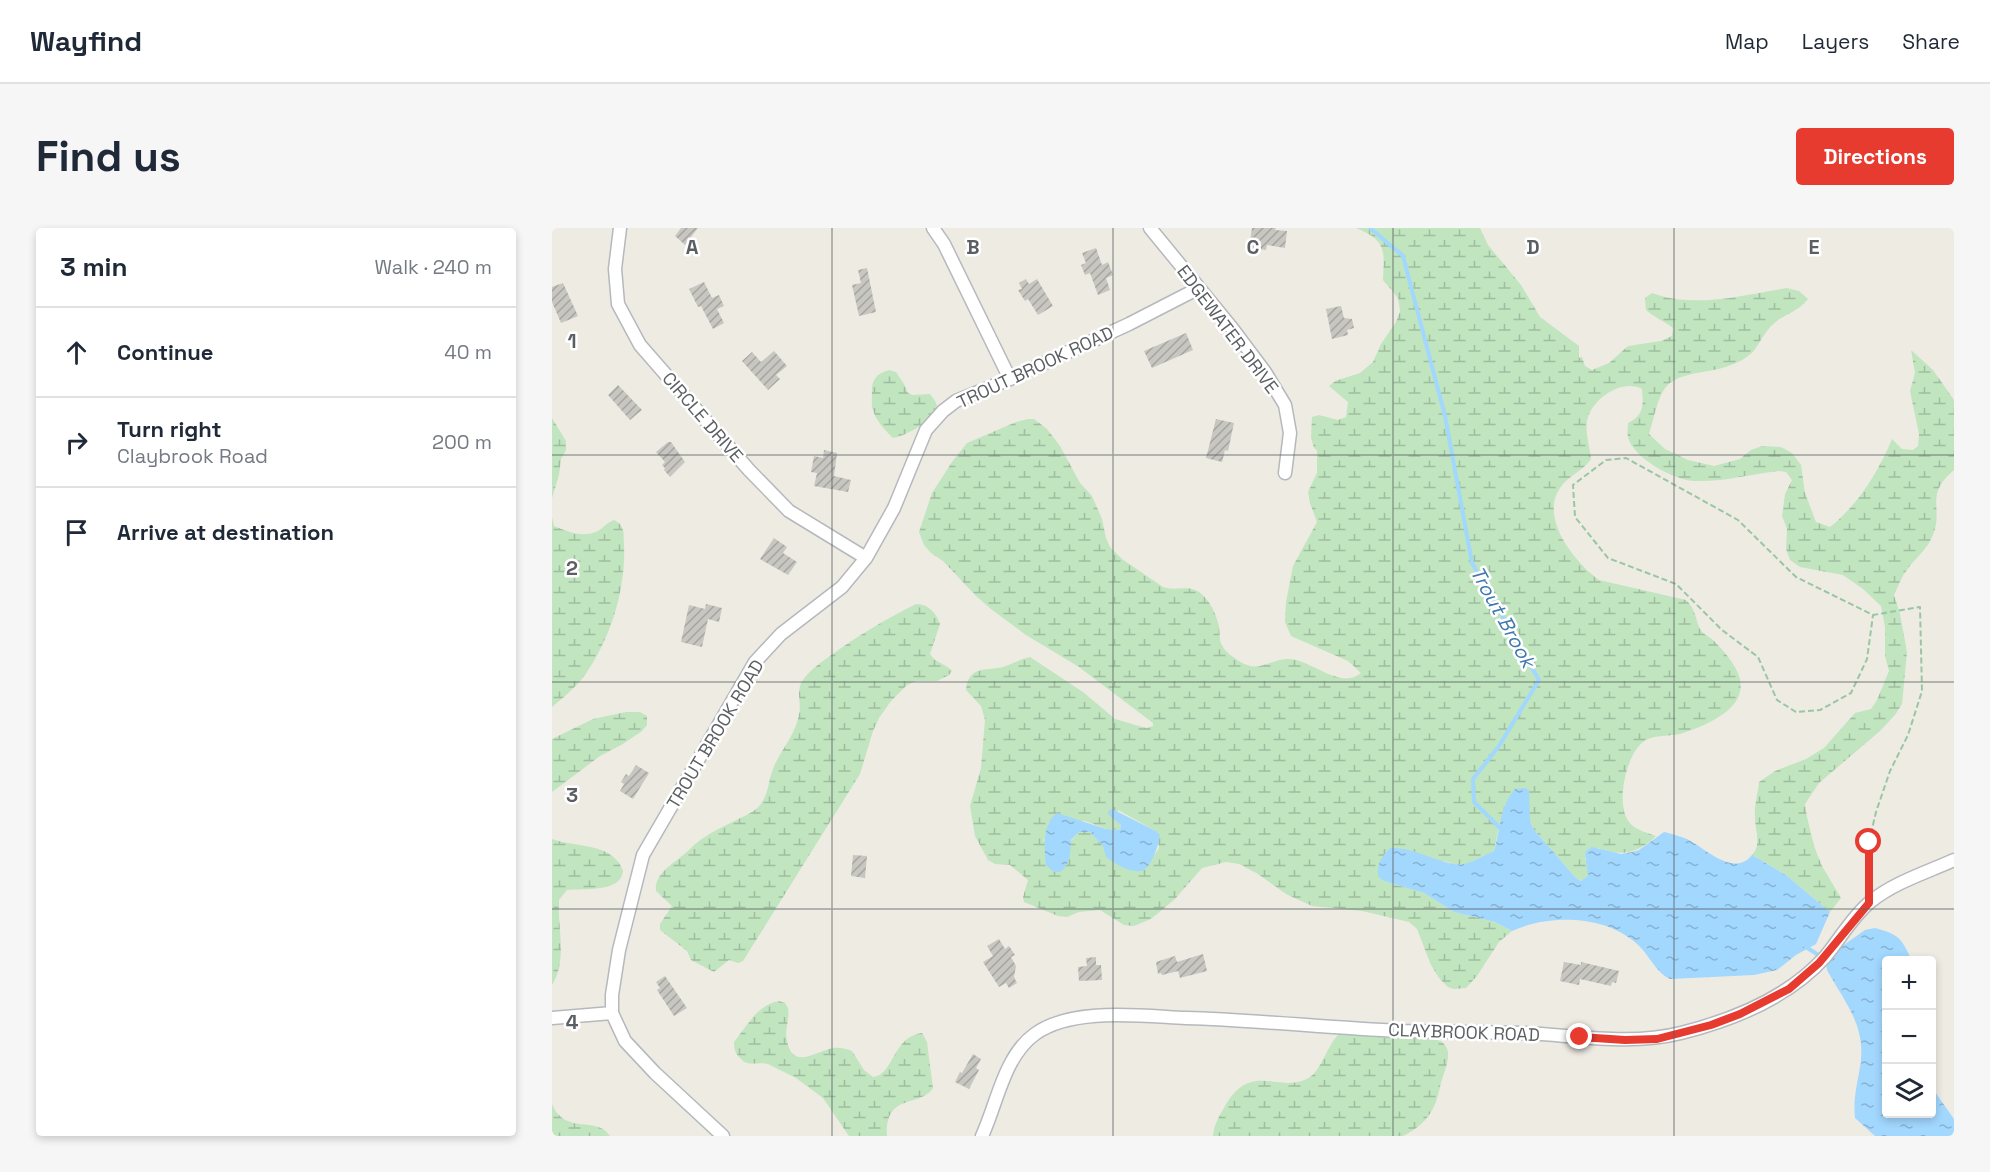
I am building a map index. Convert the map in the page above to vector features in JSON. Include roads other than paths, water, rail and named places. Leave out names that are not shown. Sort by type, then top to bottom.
[{"type":"street","name":"CIRCLE DRIVE","points":[[620,228],[615,269],[618,304],[640,345],[749,470],[789,511],[866,558]]},
{"type":"street","points":[[933,228],[944,244],[1010,379]]},
{"type":"street","name":"EDGEWATER DRIVE","points":[[1150,228],[1265,372],[1285,405],[1290,433],[1285,473]]},
{"type":"street","name":"TROUT BROOK ROAD","points":[[723,1136],[655,1073],[625,1041],[612,1012],[612,995],[619,950],[643,855],[755,662],[781,634],[842,587],[866,558],[894,508],[926,430],[943,411],[956,401],[1010,379],[1129,324],[1198,288]]},
{"type":"street","name":"CLAYBROOK ROAD","points":[[982,1136],[1005,1074],[1014,1059],[1035,1035],[1061,1021],[1102,1017],[1152,1017],[1268,1021],[1399,1031],[1524,1034],[1625,1040],[1657,1039],[1711,1025],[1789,989],[1823,959],[1869,903],[1895,885],[1954,860]]},
{"type":"street","points":[[552,1018],[612,1012]]},
{"type":"water","points":[[1515,789],[1529,790],[1530,822],[1535,831],[1581,881],[1588,876],[1585,852],[1592,847],[1621,854],[1632,852],[1639,850],[1664,832],[1687,839],[1728,862],[1745,861],[1752,855],[1786,875],[1830,912],[1816,944],[1796,955],[1777,970],[1754,975],[1670,979],[1660,972],[1636,943],[1608,927],[1592,922],[1559,920],[1527,925],[1512,931],[1495,922],[1454,912],[1424,893],[1384,881],[1378,876],[1380,861],[1390,848],[1411,850],[1442,861],[1460,864],[1471,862],[1494,851],[1506,803]]},
{"type":"water","points":[[1112,809],[1160,835],[1154,856],[1145,870],[1127,869],[1106,857],[1103,846],[1090,832],[1079,832],[1071,840],[1068,862],[1060,872],[1054,872],[1046,865],[1046,830],[1057,813],[1106,829],[1120,830],[1121,825],[1109,815],[1109,810]]},
{"type":"water","points":[[1875,928],[1895,935],[1910,956],[1882,956],[1882,1118],[1936,1118],[1936,1093],[1954,1119],[1954,1136],[1875,1136],[1855,1118],[1855,1098],[1861,1052],[1860,1039],[1853,1016],[1827,970],[1826,963],[1831,954],[1865,930]]},
{"type":"waterway","name":"Trout Brook","points":[[1370,228],[1403,256],[1445,416],[1472,563],[1539,680],[1499,746],[1473,779],[1474,802],[1502,830]]},
{"type":"waterway","name":"Trout Brook","points":[[1806,947],[1823,958]]}]
